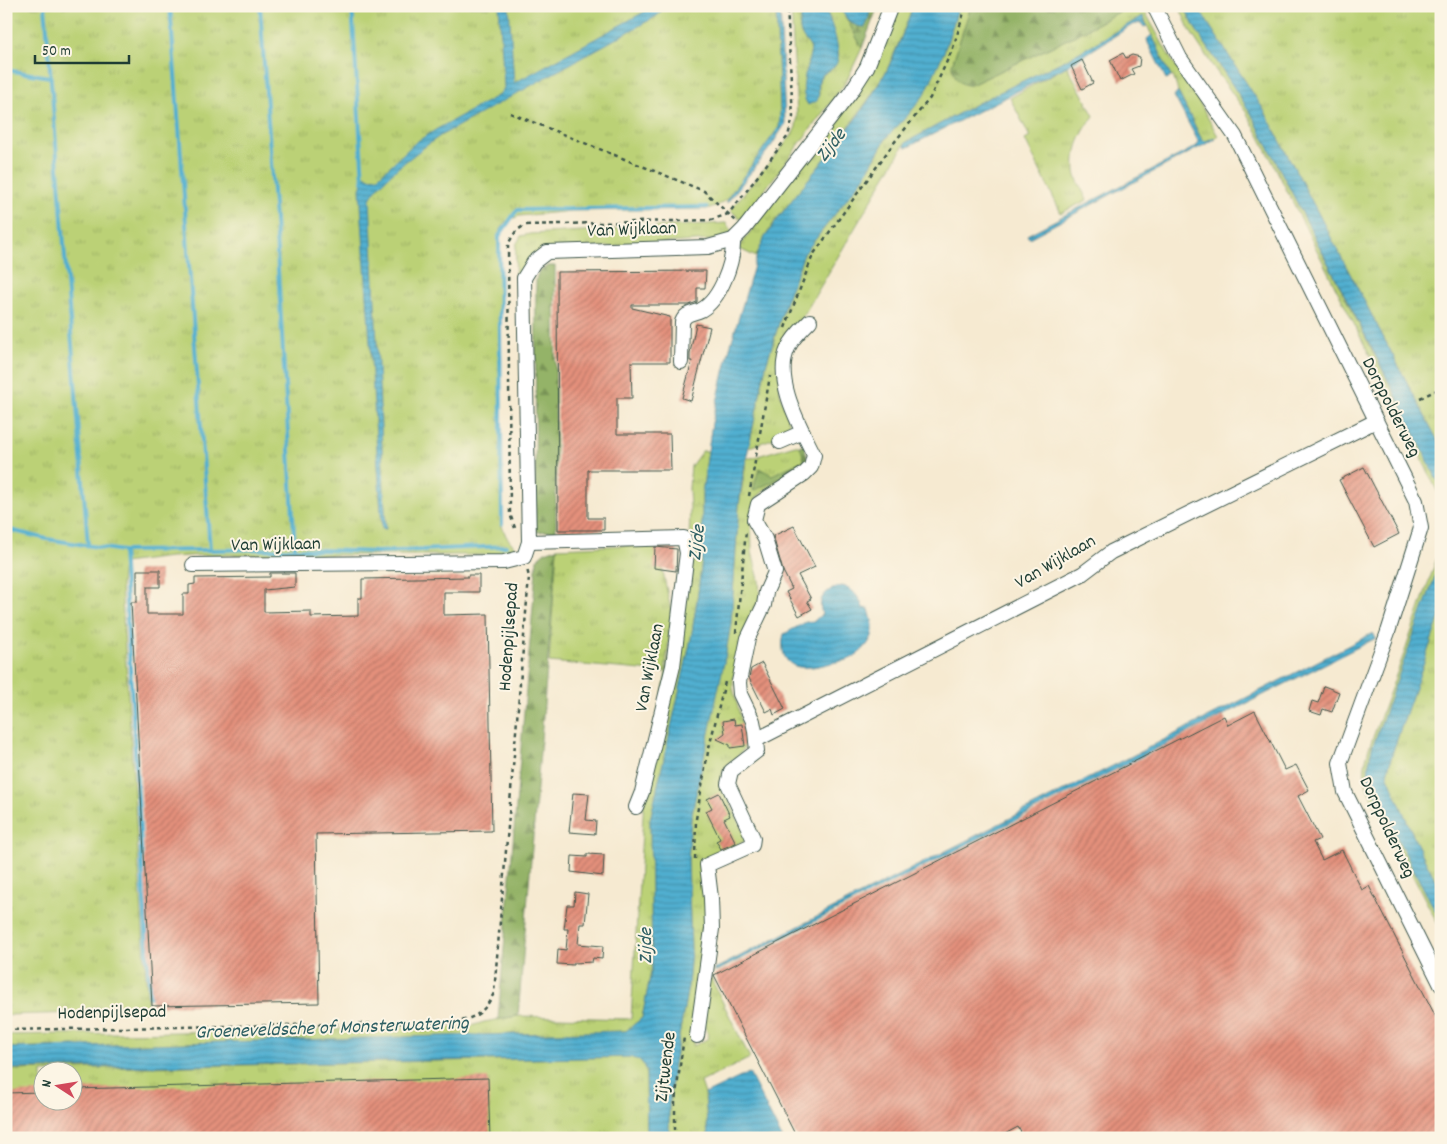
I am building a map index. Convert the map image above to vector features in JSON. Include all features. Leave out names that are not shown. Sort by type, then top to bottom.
[{"type":"street","name":"Van Wijklaan","points":[[193,565],[504,562],[524,557],[529,542],[524,278],[534,262],[547,252],[708,247],[733,240],[744,229],[851,92],[867,67],[891,6]]},
{"type":"street","name":"Dorppolderweg","points":[[1154,6],[1180,58],[1234,136],[1416,501],[1421,528],[1388,632],[1340,763],[1345,792],[1441,985]]},
{"type":"street","points":[[681,362],[682,322],[686,315],[701,310],[718,295],[733,249],[733,240]]},
{"type":"street","points":[[691,1032],[712,929],[707,865],[752,845],[753,838],[728,784],[731,771],[758,751],[753,721],[740,694],[739,682],[748,638],[764,605],[766,592],[775,572],[765,539],[754,520],[758,504],[804,474],[811,467],[814,455],[785,388],[784,365],[788,347],[810,321]]},
{"type":"street","name":"Van Wijklaan","points":[[756,740],[1082,574],[1111,552],[1376,421]]},
{"type":"street","points":[[780,442],[803,432]]},
{"type":"street","name":"Van Wijklaan","points":[[529,542],[684,538],[688,553],[673,666],[642,792],[636,807]]},
{"type":"path","points":[[516,531],[510,514],[508,244],[516,231],[525,225],[711,220],[728,214],[782,144],[792,127],[787,6]]},
{"type":"path","points":[[510,114],[704,191],[744,229]]},
{"type":"path","points":[[1420,398],[1441,388]]},
{"type":"path","name":"Hodenpijlsepad","points":[[6,1030],[458,1022],[475,1017],[486,1007],[494,993],[527,606],[529,577],[524,557]]},
{"type":"path","name":"Zijtwende","points":[[675,1138],[675,1101],[681,1047],[691,1032]]},
{"type":"green space","points":[[6,6],[776,6],[782,123],[727,199],[707,209],[572,211],[519,216],[505,222],[498,235],[501,524],[506,536],[521,555],[209,555],[170,557],[123,563],[121,585],[148,1011],[6,1015]]},
{"type":"green space","points":[[791,6],[799,6],[801,33],[811,48],[804,87],[806,102],[819,95],[820,77],[835,66],[839,55],[825,6],[840,6],[862,48],[846,82],[742,220],[730,210],[792,135],[796,127]]},
{"type":"green space","points":[[871,6],[878,6],[862,48],[845,16],[852,24],[868,21]]},
{"type":"green space","points":[[894,6],[913,6],[887,70],[868,100],[825,159],[775,221],[756,257],[738,248],[827,130]]},
{"type":"green space","points":[[959,6],[971,6],[952,65],[967,85],[971,85],[1076,35],[1130,6],[1142,6],[1172,61],[1187,80],[1218,136],[1206,141],[1202,140],[1143,16],[1069,58],[978,103],[905,143],[779,357],[780,393],[792,432],[749,447],[766,365],[786,301],[804,254],[864,177],[887,137],[909,114],[944,52]]},
{"type":"green space","points":[[971,6],[1130,6],[1076,35],[971,85],[967,85],[957,80],[952,65]]},
{"type":"green space","points":[[1179,6],[1184,6],[1195,28],[1252,115],[1425,454],[1441,488],[1441,504],[1438,493],[1422,459],[1260,137],[1246,112],[1190,31]]},
{"type":"green space","points":[[1197,6],[1441,6],[1441,447],[1265,112]]},
{"type":"green space","points":[[1067,66],[1094,116],[1079,141],[1075,155],[1078,182],[1087,200],[1061,213],[1025,140],[1030,137],[1010,98]]},
{"type":"green space","points":[[726,223],[732,232],[727,239],[557,250],[529,261],[515,278],[516,245],[521,236]]},
{"type":"green space","points":[[547,266],[555,266],[556,531],[535,532],[536,279],[538,273]]},
{"type":"green space","points":[[795,445],[803,448],[807,462],[796,474],[770,486],[756,498],[751,521],[752,552],[759,580],[760,598],[742,641],[733,677],[733,688],[746,740],[741,753],[723,770],[722,777],[722,785],[747,840],[706,861],[707,955],[693,1046],[709,1038],[702,1018],[708,972],[750,1058],[701,1082],[705,1094],[708,1138],[669,1138],[669,1107],[673,1070],[688,986],[691,950],[688,861],[691,818],[731,623],[739,505],[747,458]]},
{"type":"green space","points":[[800,445],[804,445],[809,464],[753,491],[759,468],[772,475],[804,460]]},
{"type":"green space","points":[[702,451],[708,451],[702,494],[702,559],[698,593],[691,639],[650,820],[652,967],[642,1018],[626,1031],[6,1048],[6,1035],[468,1027],[518,1016],[631,1019],[644,798],[689,544],[691,466]]},
{"type":"green space","points":[[657,544],[672,615],[665,672],[549,662],[557,548]]},
{"type":"green space","points":[[1441,546],[1441,560],[1372,748],[1368,776],[1392,828],[1441,922],[1441,930],[1369,792],[1365,780],[1365,770],[1369,748]]},
{"type":"green space","points":[[557,548],[518,1016],[498,1019],[537,559],[545,552]]},
{"type":"green space","points":[[1441,613],[1441,891],[1415,840],[1387,774],[1393,751]]},
{"type":"green space","points":[[632,1057],[642,1062],[646,1071],[647,1138],[6,1138],[6,1070],[32,1069],[32,1112],[82,1112],[82,1068]]},
{"type":"water","points":[[499,6],[509,6],[514,83],[655,6],[665,6],[657,16],[440,136],[383,182],[370,199],[386,529],[382,529],[360,189],[365,175],[369,178],[378,177],[416,142],[499,95],[504,88]]},
{"type":"water","points":[[776,6],[780,6],[785,124],[772,145],[727,203],[727,199],[779,127]]},
{"type":"water","points":[[799,6],[825,6],[835,36],[838,53],[838,61],[835,66],[820,78],[817,101],[808,105],[805,98],[804,84],[811,48],[801,33]]},
{"type":"water","points":[[840,6],[871,6],[865,27],[860,27],[849,21]]},
{"type":"water","points":[[913,6],[959,6],[944,52],[925,94],[887,137],[864,177],[804,254],[786,301],[766,365],[743,474],[731,623],[691,818],[688,861],[691,950],[688,986],[673,1070],[669,1107],[669,1138],[647,1138],[646,1071],[642,1062],[631,1057],[82,1068],[82,1062],[32,1062],[32,1069],[6,1069],[6,1048],[626,1031],[642,1018],[652,967],[650,820],[691,639],[702,559],[702,494],[712,423],[729,351],[758,252],[765,237],[795,195],[859,114],[887,70]]},
{"type":"water","points":[[1184,6],[1197,6],[1265,112],[1441,447],[1441,488],[1398,399],[1252,115],[1195,28]]},
{"type":"water","points":[[1143,16],[1147,26],[1144,27],[1141,23],[1132,25],[1067,66],[905,147],[905,143],[978,103],[1069,58]]},
{"type":"water","points":[[1152,35],[1171,77],[1166,79],[1148,43],[1147,39]]},
{"type":"water","points":[[1177,92],[1202,140],[1215,139],[1029,238],[1027,235],[1197,146],[1198,141],[1174,96]]},
{"type":"water","points":[[1441,560],[1441,613],[1393,751],[1387,774],[1415,840],[1441,891],[1441,922],[1392,828],[1368,776],[1372,748]]},
{"type":"water","points":[[842,586],[855,594],[863,608],[869,609],[873,629],[868,643],[859,653],[846,660],[808,667],[795,666],[789,663],[783,652],[784,634],[806,622],[813,622],[822,614],[821,603],[824,595]]},
{"type":"water","points":[[1373,633],[1376,638],[715,972],[715,969]]},
{"type":"water","points":[[749,1073],[782,1138],[708,1138],[705,1094]]},
{"type":"building","points":[[1123,53],[1126,58],[1132,55],[1140,57],[1139,66],[1131,69],[1134,74],[1120,81],[1110,60]]},
{"type":"building","points":[[1082,60],[1093,83],[1082,89],[1071,66]]},
{"type":"building","points":[[706,271],[705,288],[697,288],[697,302],[689,305],[632,305],[632,308],[670,317],[670,362],[631,362],[632,398],[617,398],[617,434],[670,434],[671,470],[588,470],[588,518],[604,518],[604,530],[558,530],[557,272]]},
{"type":"building","points":[[696,324],[710,327],[691,401],[682,398],[692,361],[690,361],[690,353]]},
{"type":"building","points":[[1364,467],[1399,534],[1374,547],[1339,480]]},
{"type":"building","points":[[794,526],[815,567],[798,575],[811,599],[807,601],[812,609],[799,616],[786,592],[792,589],[783,571],[773,536]]},
{"type":"building","points":[[655,547],[677,549],[676,571],[654,568]]},
{"type":"building","points":[[137,570],[160,570],[160,587],[147,587],[147,614],[183,614],[183,594],[189,594],[189,585],[195,584],[195,578],[270,577],[270,573],[295,573],[295,587],[264,590],[264,612],[311,611],[311,617],[358,616],[358,598],[362,598],[362,579],[468,577],[468,575],[479,575],[479,592],[444,592],[444,615],[488,614],[492,831],[316,834],[319,1003],[152,1006],[131,602],[137,602]]},
{"type":"building","points":[[762,663],[785,709],[774,715],[772,709],[766,712],[749,678],[751,669]]},
{"type":"building","points":[[1324,686],[1339,692],[1332,712],[1323,709],[1321,715],[1309,711],[1312,701],[1318,703]]},
{"type":"building","points":[[1255,711],[1285,770],[1296,765],[1309,790],[1298,796],[1320,839],[1313,842],[1322,860],[1342,850],[1362,890],[1369,886],[1441,1027],[1441,1138],[1024,1138],[1018,1127],[997,1138],[797,1138],[714,975],[1224,716],[1228,725]]},
{"type":"building","points":[[734,719],[735,725],[742,724],[745,746],[730,748],[730,745],[717,739],[725,733],[723,721]]},
{"type":"building","points":[[573,793],[589,794],[586,820],[596,821],[595,834],[569,832]]},
{"type":"building","points":[[719,793],[730,816],[724,819],[736,843],[721,849],[716,841],[720,839],[706,811],[712,808],[707,799]]},
{"type":"building","points":[[587,854],[604,855],[603,876],[571,872],[572,856],[587,857]]},
{"type":"building","points":[[575,892],[588,894],[585,924],[580,924],[578,944],[603,946],[602,959],[593,958],[592,962],[574,963],[574,965],[557,964],[558,949],[566,950],[568,929],[564,929],[567,905],[574,905]]},
{"type":"building","points":[[488,1078],[490,1138],[6,1138],[6,1093],[32,1092],[32,1112],[82,1112],[82,1089]]},
{"type":"waterway","points":[[45,6],[88,545]]},
{"type":"waterway","points":[[170,6],[210,550]]},
{"type":"waterway","points":[[260,6],[295,549]]},
{"type":"waterway","points":[[352,6],[363,181]]},
{"type":"waterway","points":[[6,70],[50,77]]},
{"type":"waterway","points":[[502,524],[499,236],[517,210],[707,207]]},
{"type":"waterway","points":[[6,529],[47,539],[123,551],[295,549],[377,552],[506,546]]},
{"type":"waterway","points":[[123,551],[150,997]]},
{"type":"water label","name":"Zijde","points":[[832,146]]},
{"type":"water label","name":"Zijde","points":[[698,543]]},
{"type":"water label","name":"Zijde","points":[[647,946]]},
{"type":"water label","name":"Groeneveldsche of Monsterwatering","points":[[332,1029]]}]
